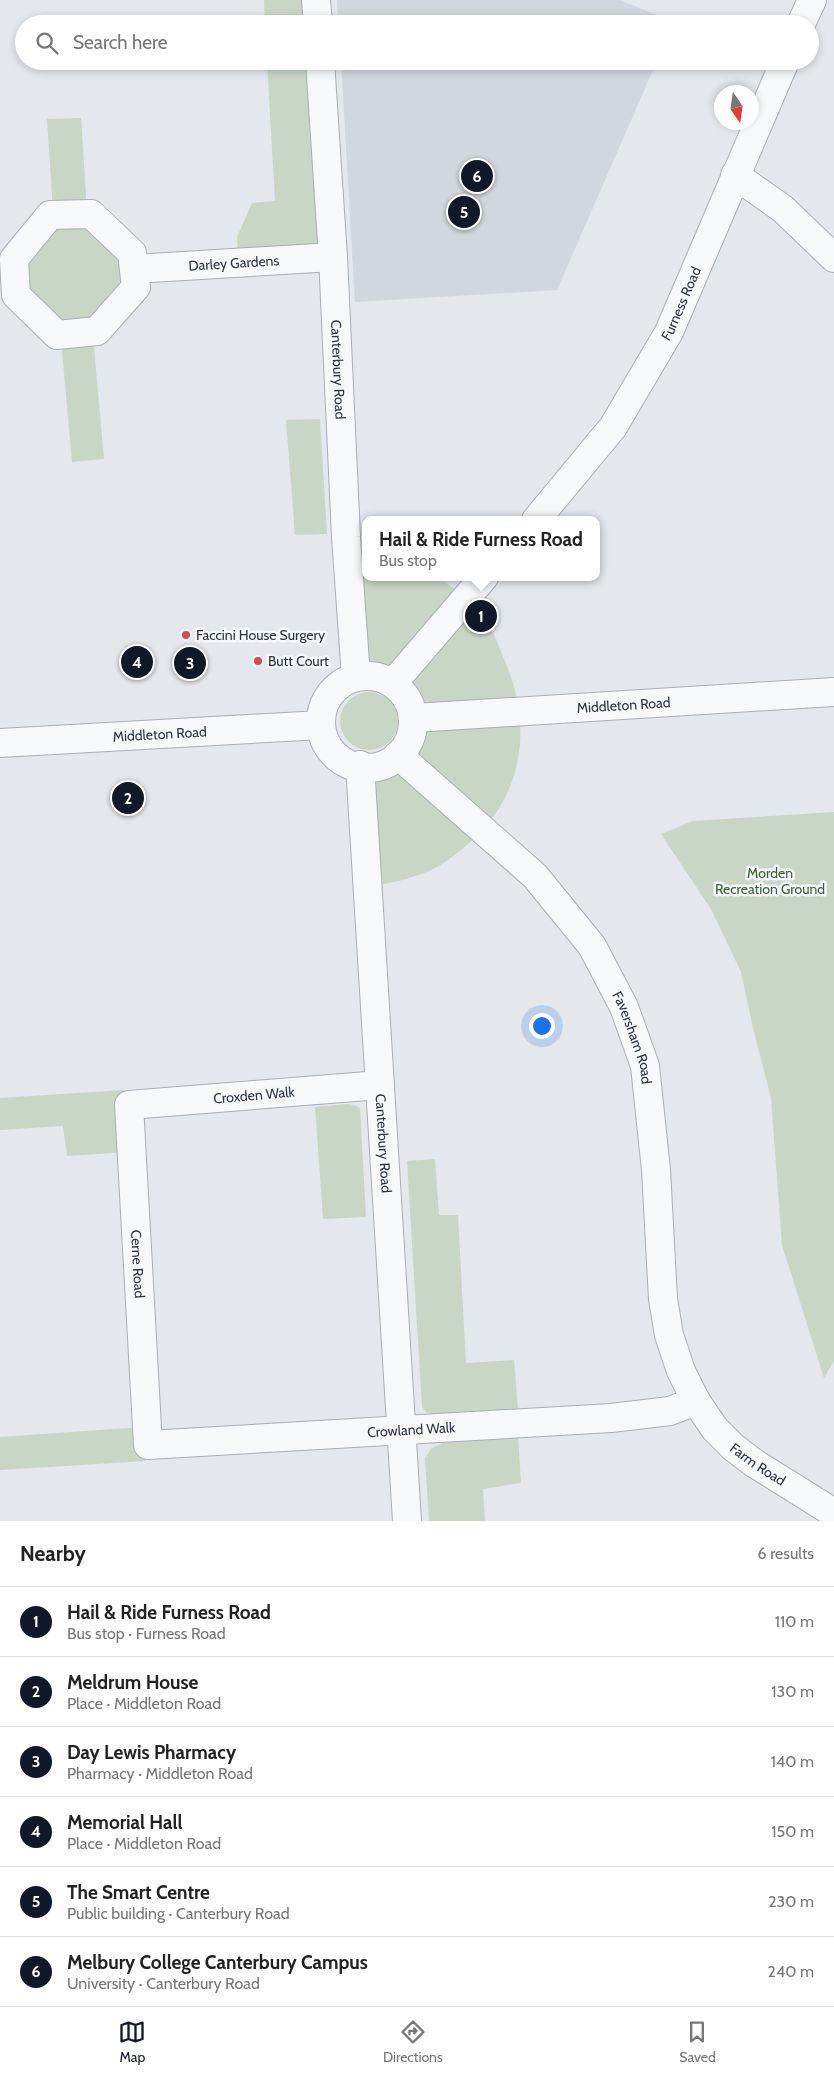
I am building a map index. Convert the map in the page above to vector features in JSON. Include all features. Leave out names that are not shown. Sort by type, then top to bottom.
[{"type":"street","points":[[316,0],[317,15]]},
{"type":"street","points":[[805,15],[812,0]]},
{"type":"street","name":"Canterbury Road","points":[[321,70],[333,257],[346,537],[356,678]]},
{"type":"street","name":"Furness Road","points":[[539,516],[613,427],[669,332],[781,70]]},
{"type":"street","points":[[735,175],[782,209],[834,258]]},
{"type":"street","points":[[91,214],[132,253],[134,269],[136,287],[98,331],[57,334],[16,295],[14,259],[50,215],[91,214]]},
{"type":"street","name":"Darley Gardens","points":[[134,269],[333,257]]},
{"type":"street","points":[[394,682],[481,581]]},
{"type":"street","points":[[366,676],[381,677],[394,682],[408,702],[414,718],[411,738],[398,756],[383,764],[360,766],[346,763],[332,753],[324,740],[321,725],[323,708],[337,689],[356,678],[366,676]]},
{"type":"street","name":"Middleton Road","points":[[414,718],[834,692]]},
{"type":"street","name":"Middleton Road","points":[[0,743],[321,725]]},
{"type":"street","name":"Faversham Road","points":[[398,756],[535,876],[592,946],[624,1006],[645,1066],[656,1170],[663,1299],[669,1335],[681,1371],[696,1401]]},
{"type":"street","name":"Canterbury Road","points":[[360,766],[407,1521]]},
{"type":"street","name":"Croxden Walk","points":[[129,1105],[380,1085]]},
{"type":"street","name":"Cerne Road","points":[[129,1105],[146,1423]]},
{"type":"street","name":"Crowland Walk","points":[[146,1423],[148,1444],[611,1418],[670,1411],[696,1401]]},
{"type":"street","name":"Farm Road","points":[[696,1401],[715,1429],[733,1447],[754,1463],[834,1513]]},
{"type":"shaded area","points":[[337,0],[619,0],[657,15],[338,15]]},
{"type":"shaded area","points":[[342,70],[653,70],[557,290],[355,302]]},
{"type":"green space","points":[[264,0],[309,0],[310,15],[265,15]]},
{"type":"green space","points":[[268,70],[314,70],[327,258],[238,259],[237,237],[252,203],[275,201]]},
{"type":"green space","points":[[81,118],[87,210],[53,211],[47,119]]},
{"type":"green space","points":[[89,218],[129,255],[131,285],[95,326],[58,330],[21,293],[14,262],[53,220]]},
{"type":"green space","points":[[93,337],[104,459],[72,462],[61,339]]},
{"type":"green space","points":[[320,419],[327,534],[295,535],[286,420]]},
{"type":"green space","points":[[354,556],[362,557],[362,581],[444,581],[460,594],[394,670],[373,662],[359,664]]},
{"type":"green space","points":[[470,603],[494,634],[514,686],[519,711],[520,736],[518,760],[511,783],[501,805],[486,826],[467,845],[449,859],[434,869],[415,876],[371,886],[364,776],[383,774],[398,769],[405,765],[420,747],[426,727],[426,717],[420,697],[409,678]]},
{"type":"green space","points":[[363,692],[375,692],[390,700],[398,715],[398,727],[390,742],[375,750],[363,750],[348,742],[340,727],[340,715],[348,700]]},
{"type":"green space","name":"Morden Recreation Ground","points":[[834,812],[834,1361],[824,1378],[782,1245],[771,1098],[741,972],[711,909],[661,834],[693,821]]},
{"type":"green space","points":[[124,1090],[127,1152],[67,1156],[63,1126],[0,1130],[0,1098]]},
{"type":"green space","points":[[348,1104],[360,1108],[366,1217],[323,1219],[315,1107]]},
{"type":"green space","points":[[435,1159],[439,1215],[458,1215],[466,1363],[514,1360],[518,1410],[434,1414],[426,1412],[422,1407],[407,1161]]},
{"type":"green space","points":[[142,1427],[145,1461],[0,1470],[0,1437]]},
{"type":"green space","points":[[518,1436],[521,1483],[483,1489],[485,1521],[429,1521],[425,1458],[432,1448],[445,1442]]},
{"type":"place","name":"Melbury College Canterbury Campus","points":[[477,176]]},
{"type":"place","name":"The Smart Centre","points":[[464,212]]},
{"type":"place","name":"Hail & Ride Furness Road","points":[[481,616]]},
{"type":"place","name":"Faccini House Surgery","points":[[186,635]]},
{"type":"place","name":"Butt Court","points":[[258,661]]},
{"type":"place","name":"Memorial Hall","points":[[137,662]]},
{"type":"place","name":"Day Lewis Pharmacy","points":[[190,663]]},
{"type":"place","name":"Meldrum House","points":[[128,798]]}]
